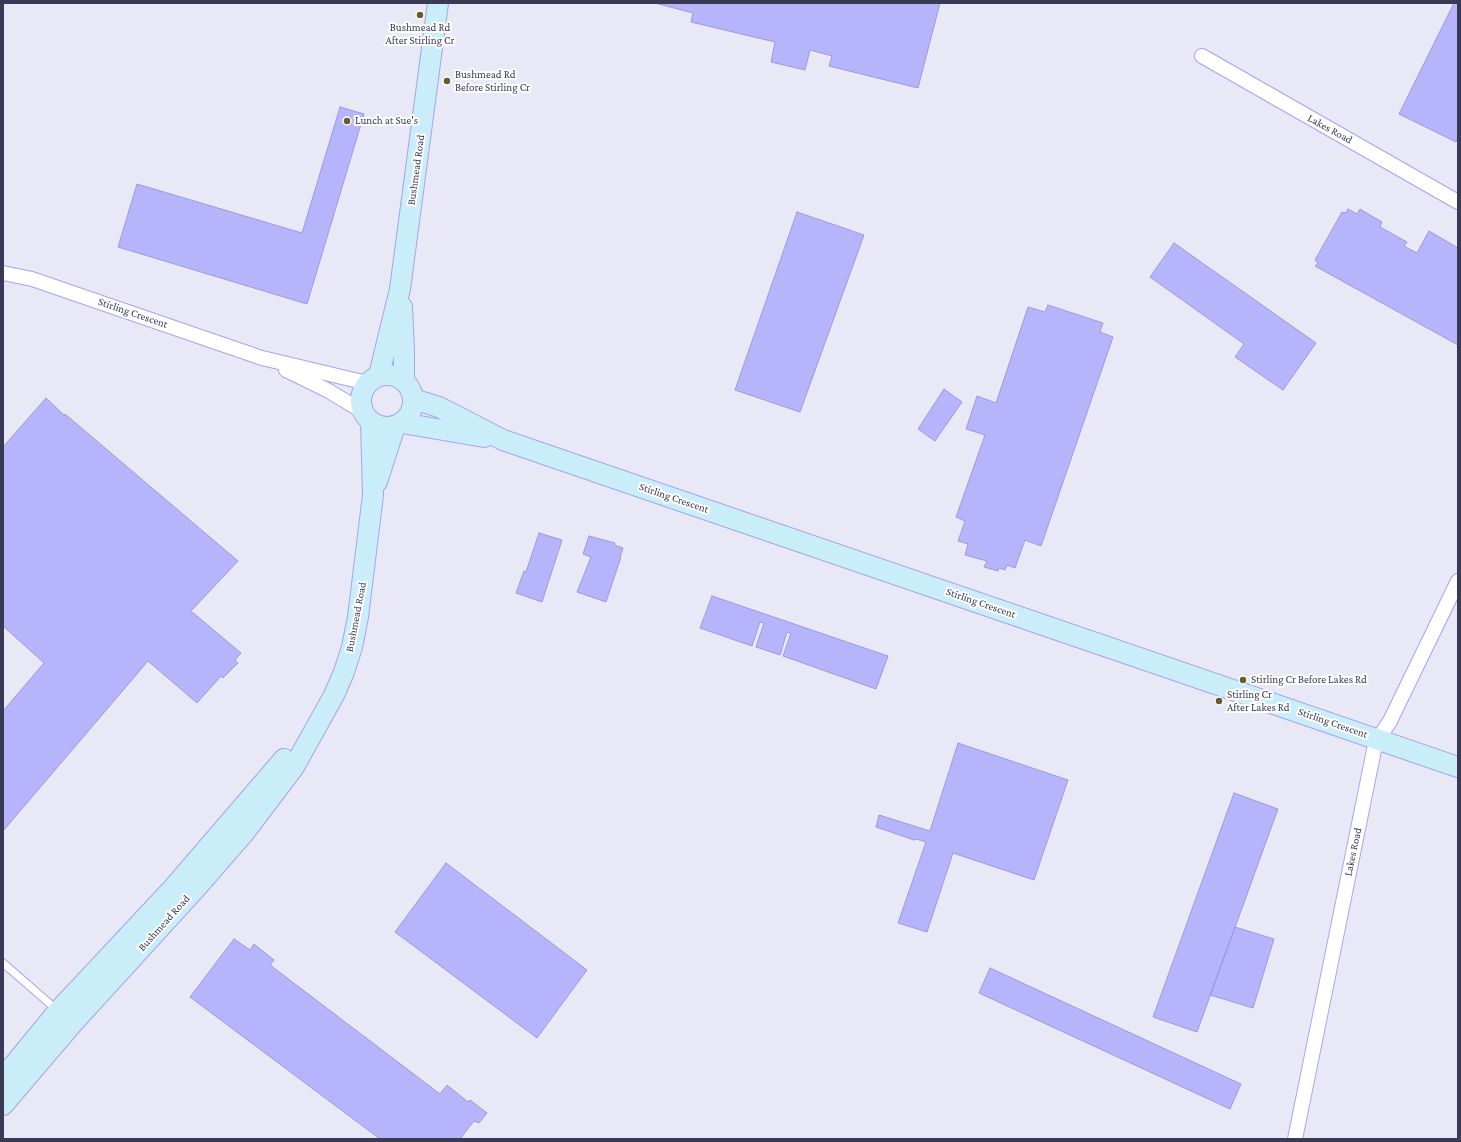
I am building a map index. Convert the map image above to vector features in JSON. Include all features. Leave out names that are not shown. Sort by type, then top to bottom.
[{"type":"main road","name":"Bushmead Road","points":[[3,1105],[65,1018],[174,887],[286,757],[313,731],[336,690],[344,672],[352,647],[358,617],[373,495],[366,416],[360,401],[362,392],[373,379],[400,289],[438,3]]},
{"type":"main road","name":"Bushmead Road","points":[[373,495],[399,424],[409,416],[413,408],[411,389],[404,381],[404,350],[400,289]]},
{"type":"main road","points":[[373,379],[392,375],[404,381]]},
{"type":"main road","name":"Stirling Crescent","points":[[413,398],[439,407],[504,440],[1458,767]]},
{"type":"main road","points":[[366,416],[382,427],[399,424]]},
{"type":"main road","name":"Stirling Crescent","points":[[399,424],[504,440]]},
{"type":"main road","name":"Bushmead Road","points":[[3,1078],[65,1018]]},
{"type":"street","name":"Lakes Road","points":[[1202,56],[1458,202]]},
{"type":"street","name":"Stirling Crescent","points":[[3,273],[32,279],[262,358],[326,390],[366,416]]},
{"type":"street","name":"Stirling Crescent","points":[[262,358],[373,379]]},
{"type":"street","name":"Lakes Road","points":[[1295,1139],[1374,750],[1378,739],[1390,721],[1458,581]]},
{"type":"lane","points":[[3,963],[65,1018]]},
{"type":"building","points":[[655,3],[940,3],[918,88],[829,66],[832,56],[810,50],[805,70],[771,62],[775,42],[691,22],[693,13]]},
{"type":"building","points":[[1454,3],[1458,3],[1458,138],[1456,142],[1399,114]]},
{"type":"building","points":[[340,107],[364,114],[307,304],[118,247],[137,184],[302,233]]},
{"type":"building","points":[[1348,209],[1357,214],[1360,209],[1382,222],[1380,227],[1407,242],[1404,246],[1417,253],[1429,231],[1458,248],[1458,345],[1315,266],[1318,263],[1315,260],[1342,212],[1346,213]]},
{"type":"building","points":[[797,212],[864,235],[800,412],[735,390]]},
{"type":"building","points":[[1174,243],[1316,343],[1283,390],[1235,357],[1244,344],[1150,277]]},
{"type":"building","points":[[1048,305],[1103,323],[1100,332],[1113,337],[1041,546],[1025,540],[1015,568],[1007,565],[1005,570],[999,568],[998,571],[984,567],[987,561],[965,555],[968,544],[958,541],[965,521],[956,517],[985,435],[966,429],[977,396],[996,403],[1028,307],[1045,312]]},
{"type":"building","points":[[944,389],[962,402],[935,441],[918,429]]},
{"type":"building","points":[[46,398],[64,415],[65,414],[238,561],[191,611],[241,653],[235,660],[238,663],[223,678],[221,676],[197,703],[148,661],[3,831],[3,711],[44,663],[3,626],[3,447]]},
{"type":"building","points":[[539,533],[562,540],[542,602],[516,593],[524,571],[526,572]]},
{"type":"building","points":[[589,536],[615,543],[614,545],[623,548],[606,602],[577,592],[591,557],[583,554]]},
{"type":"building","points":[[712,596],[888,656],[876,689],[783,656],[791,633],[787,632],[780,655],[756,647],[764,623],[760,622],[752,646],[700,628]]},
{"type":"building","points":[[958,743],[1068,780],[1034,880],[953,853],[927,932],[898,923],[926,842],[916,839],[914,840],[876,827],[879,815],[930,831]]},
{"type":"building","points":[[1234,793],[1278,809],[1197,1032],[1153,1017]]},
{"type":"building","points":[[446,863],[587,970],[537,1038],[395,932]]},
{"type":"building","points":[[1235,927],[1274,939],[1253,1008],[1210,995]]},
{"type":"building","points":[[234,939],[250,950],[254,944],[274,960],[270,965],[440,1094],[447,1085],[468,1102],[470,1100],[487,1113],[479,1123],[474,1121],[460,1139],[380,1139],[190,997]]},
{"type":"building","points":[[990,968],[1241,1084],[1230,1109],[979,993]]},
{"type":"place","name":"Bushmead Rd After Stirling Cr","points":[[420,15]]},
{"type":"place","name":"Bushmead Rd Before Stirling Cr","points":[[447,81]]},
{"type":"place","name":"Lunch at Sue's","points":[[347,121]]},
{"type":"place","name":"Stirling Cr Before Lakes Rd","points":[[1243,680]]},
{"type":"place","name":"Stirling Cr After Lakes Rd","points":[[1219,701]]}]
